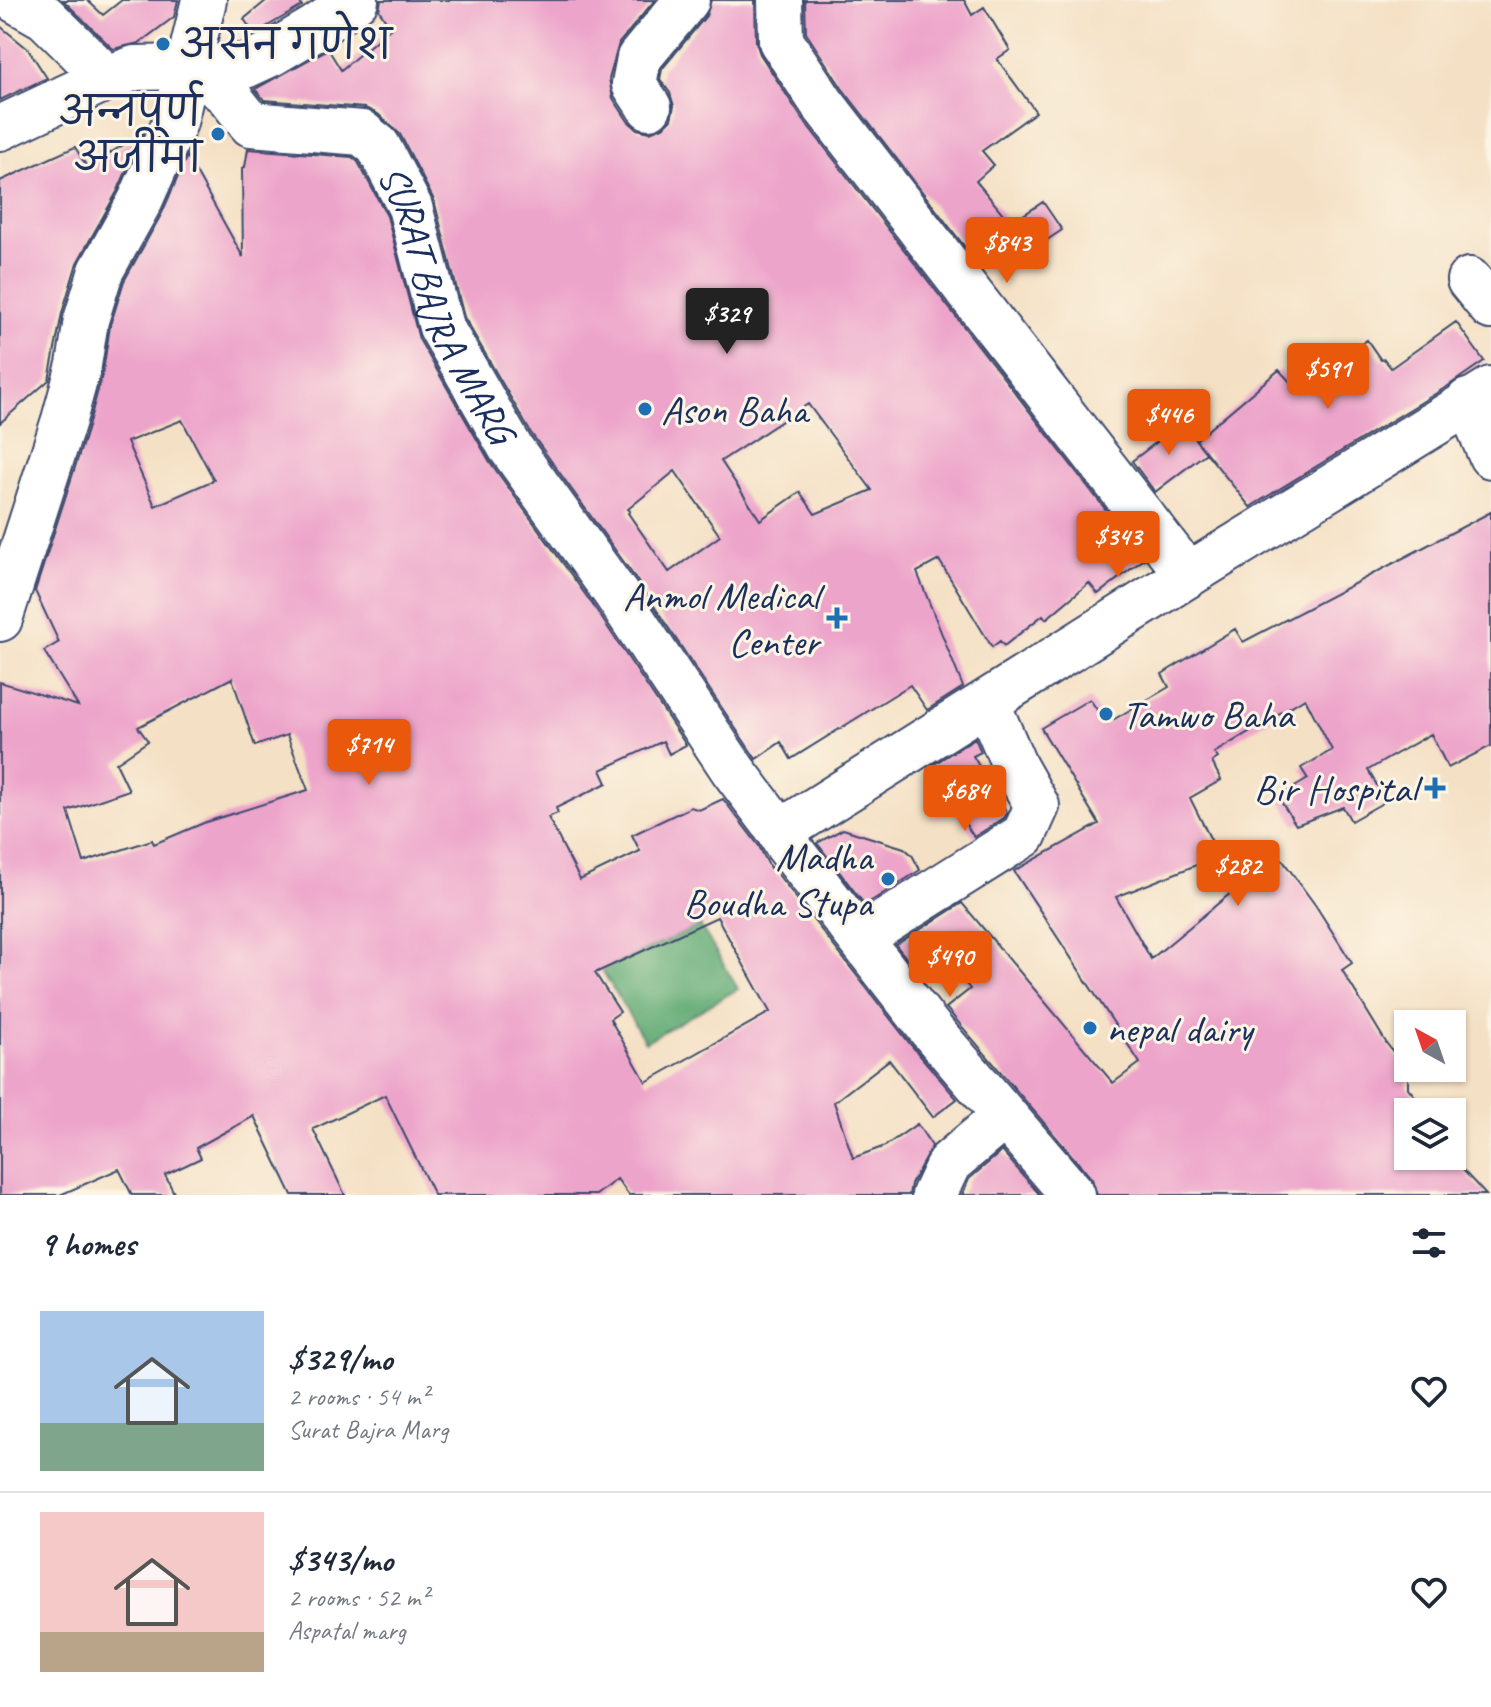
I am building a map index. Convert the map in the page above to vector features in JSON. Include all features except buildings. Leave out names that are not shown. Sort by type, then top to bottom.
[{"type":"street","points":[[15,0],[45,17],[107,78]]},
{"type":"street","points":[[0,619],[64,420],[79,365],[86,320],[101,271],[140,201],[175,122],[204,0]]},
{"type":"street","points":[[0,128],[135,68],[245,66],[293,41],[356,0]]},
{"type":"street","points":[[649,107],[634,84],[639,58],[687,0]]},
{"type":"street","points":[[780,0],[781,41],[822,103],[1188,575]]},
{"type":"street","name":"SURAT BAJRA MARG","points":[[190,66],[227,94],[251,124],[362,133],[378,146],[410,207],[441,327],[502,433],[787,845],[931,1030],[1073,1195]]},
{"type":"street","points":[[780,832],[1479,395],[1491,456]]},
{"type":"street","points":[[860,938],[1024,835],[1037,806],[1015,767],[987,702]]},
{"type":"street","points":[[934,1195],[949,1163],[1005,1116]]},
{"type":"green space","points":[[700,925],[738,989],[645,1042],[602,970]]},
{"type":"place","name":"असन गणेश","points":[[163,44]]},
{"type":"place","name":"अन्नपूर्ण अजीमा","points":[[218,134]]},
{"type":"place","name":"Ason Baha","points":[[645,409]]},
{"type":"place","name":"Anmol Medical Center","points":[[837,618]]},
{"type":"place","name":"Tamwo Baha","points":[[1106,714]]},
{"type":"place","name":"Bir Hospital","points":[[1435,788]]},
{"type":"place","name":"Madha Boudha Stupa","points":[[888,879]]},
{"type":"place","name":"nepal dairy","points":[[1090,1028]]}]
